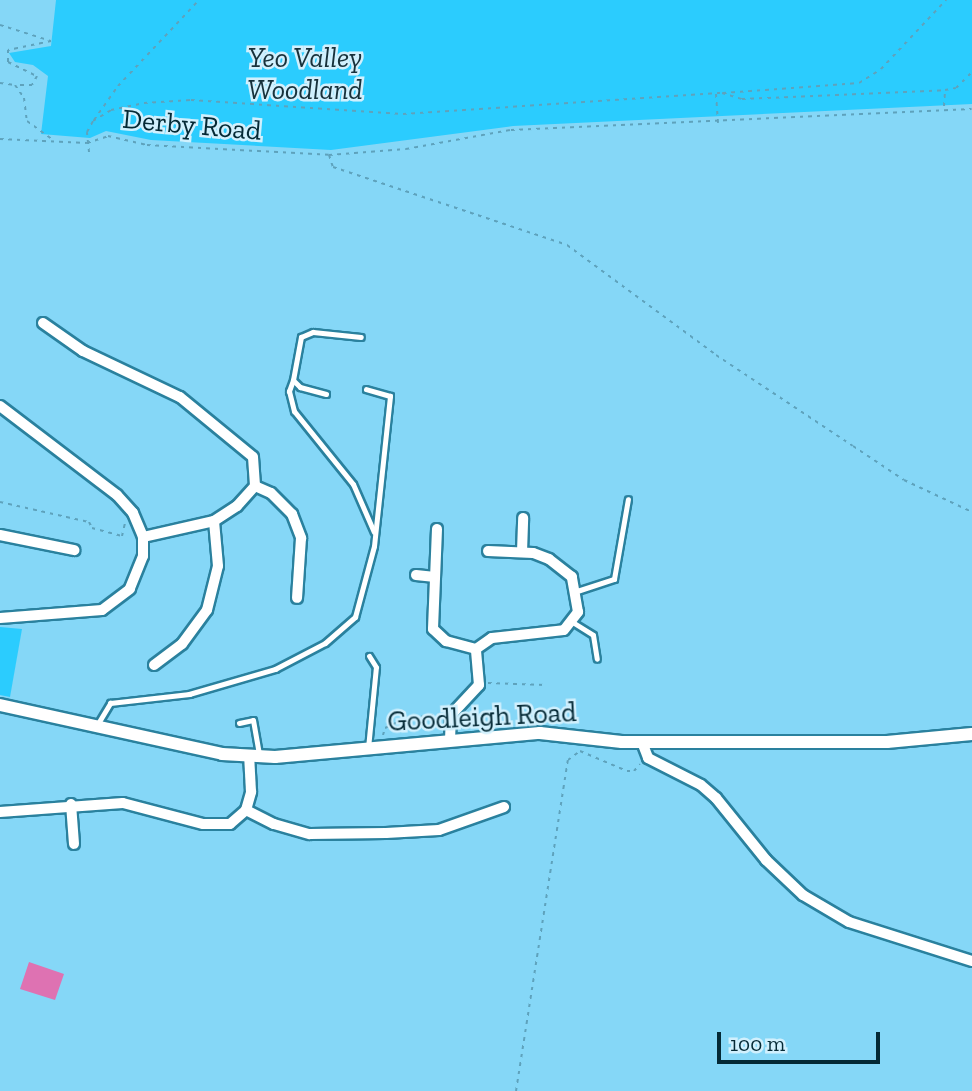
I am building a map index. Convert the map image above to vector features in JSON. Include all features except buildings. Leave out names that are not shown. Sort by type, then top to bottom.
[{"type":"street","points":[[43,323],[83,351],[180,397],[221,427],[253,457],[255,486]]},
{"type":"street","points":[[0,406],[129,509],[143,537],[137,576],[118,601],[81,614],[0,618]]},
{"type":"street","points":[[143,537],[214,521],[255,486]]},
{"type":"street","points":[[255,486],[271,493],[292,514],[301,538],[297,598]]},
{"type":"street","points":[[522,552],[523,518]]},
{"type":"street","points":[[154,665],[182,645],[207,610],[218,566],[214,521]]},
{"type":"street","points":[[437,529],[433,629],[446,641],[476,649],[492,638],[564,630],[574,623],[578,612],[577,591],[572,577],[558,565],[543,555],[488,551]]},
{"type":"street","points":[[0,535],[74,550]]},
{"type":"street","points":[[416,575],[435,577]]},
{"type":"street","points":[[450,741],[452,713],[471,698],[479,682],[476,649]]},
{"type":"street","name":"Goodleigh Road","points":[[0,705],[97,728],[254,755],[540,733],[643,745],[887,742],[972,734]]},
{"type":"street","points":[[643,745],[648,758],[701,785],[716,798],[766,860],[803,895],[849,922],[972,961]]},
{"type":"street","points":[[0,812],[71,804],[123,803],[216,825],[230,824],[246,810],[251,792],[254,755]]},
{"type":"street","points":[[71,804],[74,844]]},
{"type":"street","points":[[246,810],[274,824],[310,834],[439,830],[504,807]]},
{"type":"lane","points":[[361,337],[303,334],[289,391],[294,411],[353,484],[375,534]]},
{"type":"lane","points":[[293,380],[300,387],[326,394]]},
{"type":"lane","points":[[97,728],[100,714],[110,703],[173,698],[258,676],[338,634],[361,605],[375,534],[390,397],[366,389]]},
{"type":"lane","points":[[577,591],[614,579],[628,499]]},
{"type":"lane","points":[[574,623],[593,635],[597,659]]},
{"type":"lane","points":[[369,656],[376,667],[374,747]]},
{"type":"lane","points":[[239,723],[262,718]]},
{"type":"lane","points":[[253,720],[254,755]]},
{"type":"path","points":[[89,152],[87,143],[93,121],[118,86],[199,0]]},
{"type":"path","points":[[93,121],[122,107],[191,100],[404,114],[859,83],[881,69],[946,0]]},
{"type":"path","points":[[0,25],[45,35],[51,41],[8,50],[8,62],[37,76],[33,85],[0,83]]},
{"type":"path","points":[[722,93],[742,99],[945,90],[956,88],[972,72]]},
{"type":"path","points":[[15,85],[24,98],[27,121],[54,140]]},
{"type":"path","points":[[944,108],[945,90]]},
{"type":"path","points":[[716,93],[718,124]]},
{"type":"path","name":"Derby Road","points":[[0,139],[87,143],[108,136],[146,145],[329,155],[406,149],[511,130],[718,124],[944,108],[972,109]]},
{"type":"path","points":[[329,155],[331,166],[567,245],[716,355],[904,480],[972,512]]},
{"type":"path","points":[[0,502],[89,522],[92,528],[122,536],[129,509]]},
{"type":"path","points":[[479,682],[546,685]]},
{"type":"path","points":[[374,747],[385,728],[404,719],[452,713]]},
{"type":"path","points":[[516,1091],[568,760],[580,751],[634,771],[643,745]]},
{"type":"green space","name":"Yeo Valley Woodland","points":[[56,0],[972,0],[972,104],[513,126],[331,150],[151,140],[106,131],[90,138],[41,134],[48,76],[33,65],[15,62],[9,53],[51,46]]},
{"type":"green space","points":[[0,627],[22,629],[10,697],[0,695]]}]
